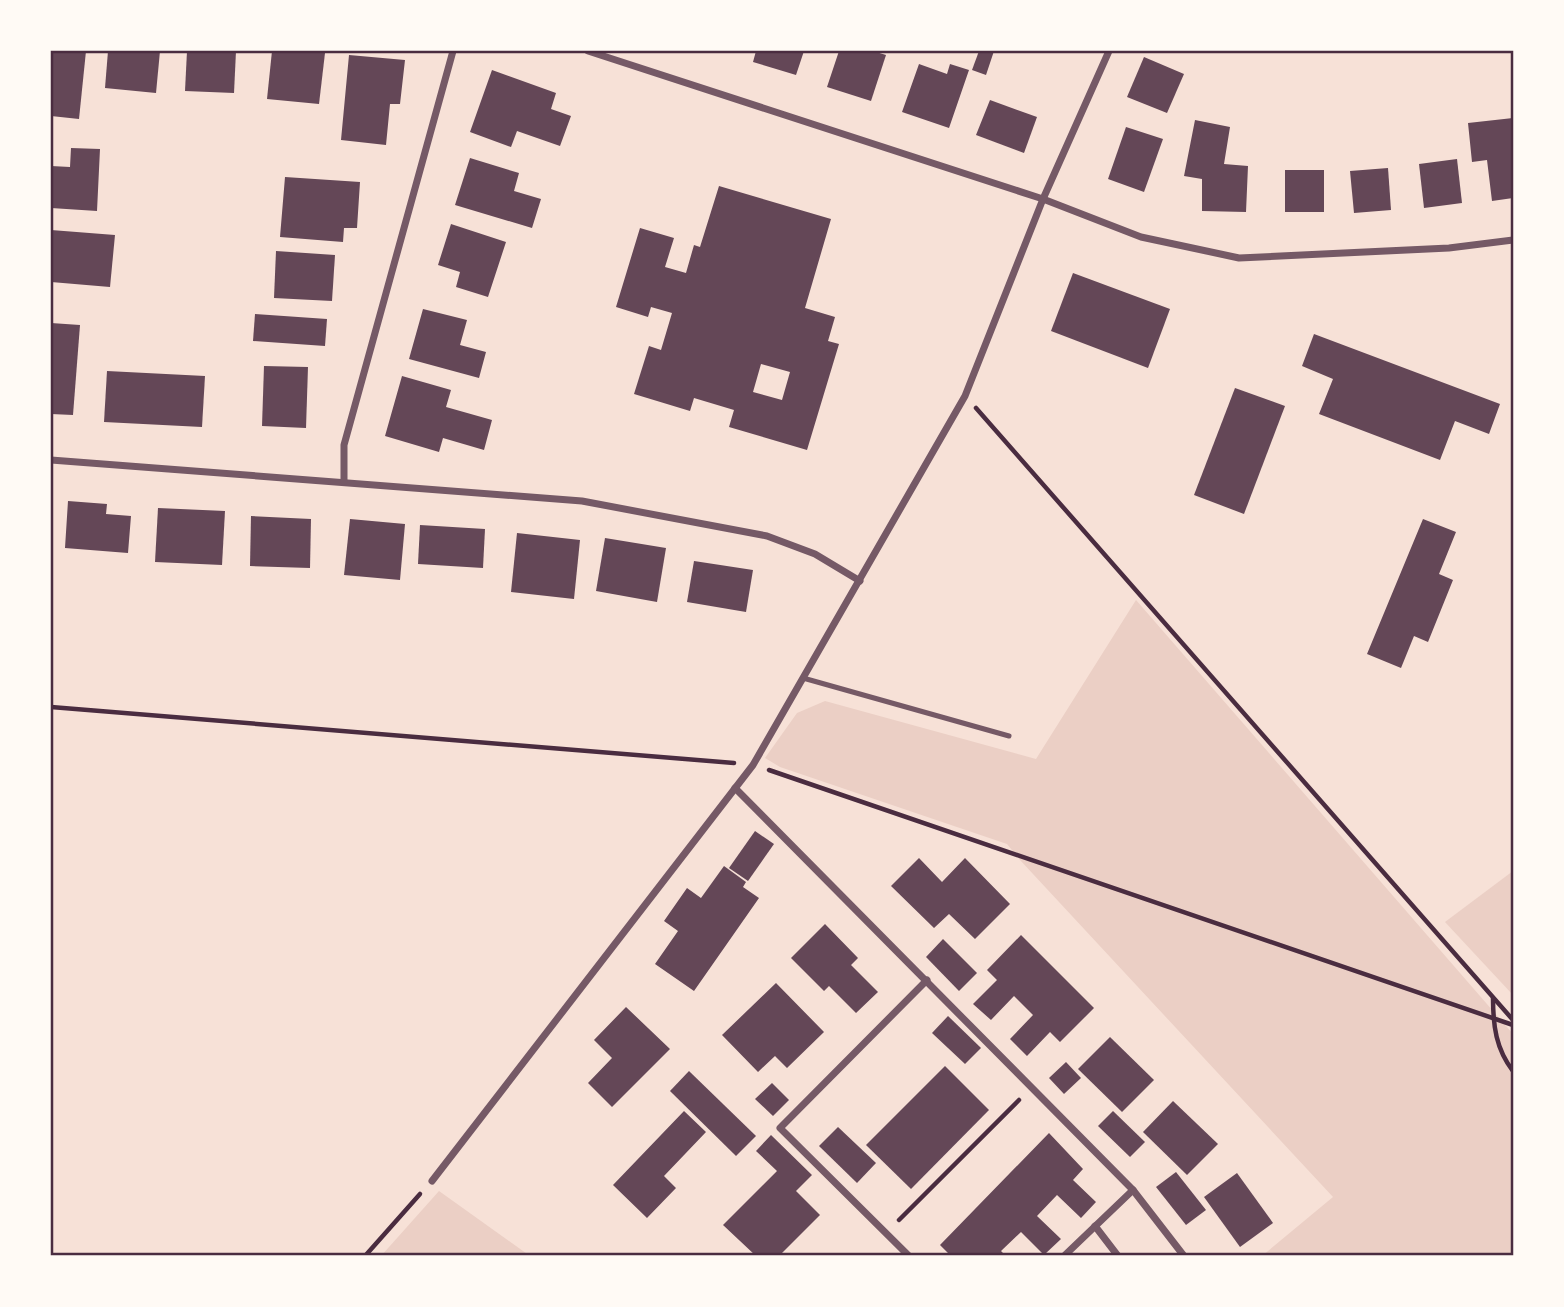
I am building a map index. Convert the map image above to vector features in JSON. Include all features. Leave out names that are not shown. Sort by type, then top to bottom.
[{"type":"street","points":[[344,481],[344,445],[453,51]]},
{"type":"street","points":[[588,51],[1043,199],[1141,237],[1239,258],[1449,248],[1513,240]]},
{"type":"street","points":[[432,1181],[753,765],[965,396],[1043,199],[1109,51]]},
{"type":"street","points":[[51,460],[582,501],[767,536],[815,554],[860,581]]},
{"type":"street","points":[[735,788],[1133,1190],[1184,1256]]},
{"type":"street","points":[[909,1256],[780,1128],[927,980]]},
{"type":"street","points":[[1064,1256],[1133,1190]]},
{"type":"street","points":[[1095,1226],[1118,1256]]},
{"type":"lane","points":[[803,678],[1009,736]]},
{"type":"path","points":[[965,396],[1513,1023]]},
{"type":"path","points":[[51,707],[753,765],[1513,1023]]},
{"type":"path","points":[[1493,998],[1493,1018],[1501,1051],[1513,1071]]},
{"type":"path","points":[[886,1233],[1032,1086]]},
{"type":"path","points":[[365,1256],[432,1181]]},
{"type":"shaded area","points":[[1136,600],[1513,1034],[1513,1256],[1262,1256],[1333,1197],[1007,844],[780,767],[765,758],[797,713],[825,701],[1036,759]]},
{"type":"shaded area","points":[[1513,871],[1513,995],[1445,922]]},
{"type":"shaded area","points":[[439,1191],[530,1256],[381,1256]]},
{"type":"building","points":[[51,51],[86,51],[79,119],[51,116]]},
{"type":"building","points":[[108,51],[160,51],[156,93],[105,88]]},
{"type":"building","points":[[187,51],[236,51],[234,93],[185,91]]},
{"type":"building","points":[[272,51],[325,53],[319,104],[267,99]]},
{"type":"building","points":[[756,51],[804,51],[796,75],[753,62]]},
{"type":"building","points":[[839,51],[873,51],[886,55],[871,101],[827,87]]},
{"type":"building","points":[[979,51],[994,51],[986,75],[972,70]]},
{"type":"building","points":[[349,55],[405,60],[400,104],[390,104],[386,145],[341,140]]},
{"type":"building","points":[[1144,57],[1184,74],[1167,113],[1127,97]]},
{"type":"building","points":[[919,64],[947,74],[950,64],[969,70],[949,128],[902,112]]},
{"type":"building","points":[[492,70],[556,93],[551,109],[571,116],[560,146],[517,131],[511,147],[470,132]]},
{"type":"building","points":[[990,100],[1037,117],[1024,153],[976,135]]},
{"type":"building","points":[[1513,118],[1513,198],[1492,201],[1487,160],[1472,162],[1468,123]]},
{"type":"building","points":[[1195,120],[1230,127],[1224,164],[1248,166],[1246,212],[1202,211],[1202,179],[1184,176]]},
{"type":"building","points":[[1126,127],[1163,139],[1144,192],[1108,179]]},
{"type":"building","points":[[71,148],[100,149],[97,211],[51,208],[51,166],[70,167]]},
{"type":"building","points":[[470,158],[519,173],[514,191],[541,199],[532,228],[455,205]]},
{"type":"building","points":[[1457,159],[1462,203],[1424,208],[1419,164]]},
{"type":"building","points":[[1388,168],[1391,210],[1354,213],[1350,171]]},
{"type":"building","points":[[1285,170],[1324,170],[1324,212],[1285,212]]},
{"type":"building","points":[[285,177],[360,182],[357,228],[344,228],[343,242],[280,237]]},
{"type":"building","points":[[719,186],[831,219],[805,308],[835,317],[828,341],[839,344],[807,450],[729,427],[734,410],[694,398],[690,411],[634,394],[649,346],[661,350],[672,313],[651,307],[648,317],[616,307],[640,228],[674,238],[665,267],[686,273],[694,245],[700,247]],"holes":[[[761,364],[790,372],[782,400],[753,392]]]},
{"type":"building","points":[[451,224],[506,242],[488,297],[456,287],[460,272],[438,265]]},
{"type":"building","points":[[51,230],[115,235],[110,287],[51,282]]},
{"type":"building","points":[[276,251],[335,255],[332,301],[274,298]]},
{"type":"building","points":[[1073,273],[1170,309],[1148,368],[1051,331]]},
{"type":"building","points":[[423,309],[467,320],[460,345],[486,352],[479,378],[409,359]]},
{"type":"building","points":[[255,314],[327,319],[325,346],[253,341]]},
{"type":"building","points":[[51,323],[80,325],[73,415],[51,414]]},
{"type":"building","points":[[1314,334],[1500,404],[1489,434],[1455,421],[1440,460],[1319,414],[1333,379],[1302,366]]},
{"type":"building","points":[[264,366],[308,367],[306,428],[262,426]]},
{"type":"building","points":[[107,371],[205,376],[202,427],[104,422]]},
{"type":"building","points":[[402,376],[451,390],[446,407],[492,420],[484,450],[443,438],[439,452],[385,436]]},
{"type":"building","points":[[1235,388],[1285,406],[1244,514],[1194,495]]},
{"type":"building","points":[[68,501],[107,504],[106,514],[131,516],[128,553],[65,548]]},
{"type":"building","points":[[158,508],[225,511],[222,565],[155,562]]},
{"type":"building","points":[[251,516],[311,519],[310,568],[250,566]]},
{"type":"building","points":[[350,519],[405,524],[400,580],[344,575]]},
{"type":"building","points":[[1423,519],[1456,532],[1439,574],[1453,580],[1428,642],[1414,636],[1401,668],[1367,654]]},
{"type":"building","points":[[420,525],[485,529],[483,568],[418,564]]},
{"type":"building","points":[[517,533],[580,540],[574,599],[511,592]]},
{"type":"building","points":[[605,538],[666,548],[657,602],[596,591]]},
{"type":"building","points":[[694,561],[753,570],[746,612],[687,602]]},
{"type":"building","points":[[755,831],[774,844],[748,881],[729,868]]},
{"type":"building","points":[[919,858],[942,882],[965,858],[1010,904],[975,939],[949,914],[934,928],[891,886]]},
{"type":"building","points":[[724,866],[746,882],[743,887],[759,898],[694,991],[655,964],[678,931],[664,921],[687,888],[701,898]]},
{"type":"building","points":[[825,924],[858,958],[851,965],[878,992],[856,1013],[829,986],[824,991],[791,958]]},
{"type":"building","points":[[1021,935],[1094,1008],[1060,1042],[1050,1032],[1027,1056],[1010,1039],[1033,1015],[1014,996],[991,1020],[973,1004],[997,980],[987,970]]},
{"type":"building","points":[[943,939],[977,973],[959,991],[926,957]]},
{"type":"building","points":[[776,983],[824,1032],[787,1068],[775,1056],[758,1072],[722,1035]]},
{"type":"building","points":[[626,1007],[670,1049],[612,1107],[588,1083],[612,1058],[594,1040]]},
{"type":"building","points":[[948,1016],[981,1048],[965,1064],[932,1033]]},
{"type":"building","points":[[1110,1037],[1154,1080],[1122,1112],[1078,1069]]},
{"type":"building","points":[[1066,1062],[1081,1078],[1064,1094],[1049,1078]]},
{"type":"building","points":[[945,1066],[989,1110],[911,1189],[866,1145]]},
{"type":"building","points":[[689,1071],[756,1136],[736,1156],[670,1091]]},
{"type":"building","points":[[772,1083],[789,1100],[773,1116],[755,1099]]},
{"type":"building","points":[[1173,1101],[1218,1144],[1187,1175],[1143,1132]]},
{"type":"building","points":[[684,1111],[706,1132],[664,1176],[676,1188],[647,1218],[613,1185]]},
{"type":"building","points":[[1113,1111],[1145,1142],[1130,1157],[1098,1126]]},
{"type":"building","points":[[838,1127],[876,1163],[857,1183],[819,1146]]},
{"type":"building","points":[[1049,1133],[1083,1169],[1073,1180],[1096,1202],[1081,1218],[1057,1195],[1037,1216],[1061,1239],[1044,1255],[1021,1232],[1001,1251],[1006,1256],[951,1256],[940,1245]]},
{"type":"building","points":[[771,1135],[812,1175],[796,1191],[820,1215],[779,1256],[756,1256],[723,1225],[777,1171],[756,1151]]},
{"type":"building","points":[[1176,1172],[1206,1210],[1186,1225],[1156,1187]]},
{"type":"building","points":[[1237,1173],[1273,1223],[1240,1247],[1204,1197]]}]
